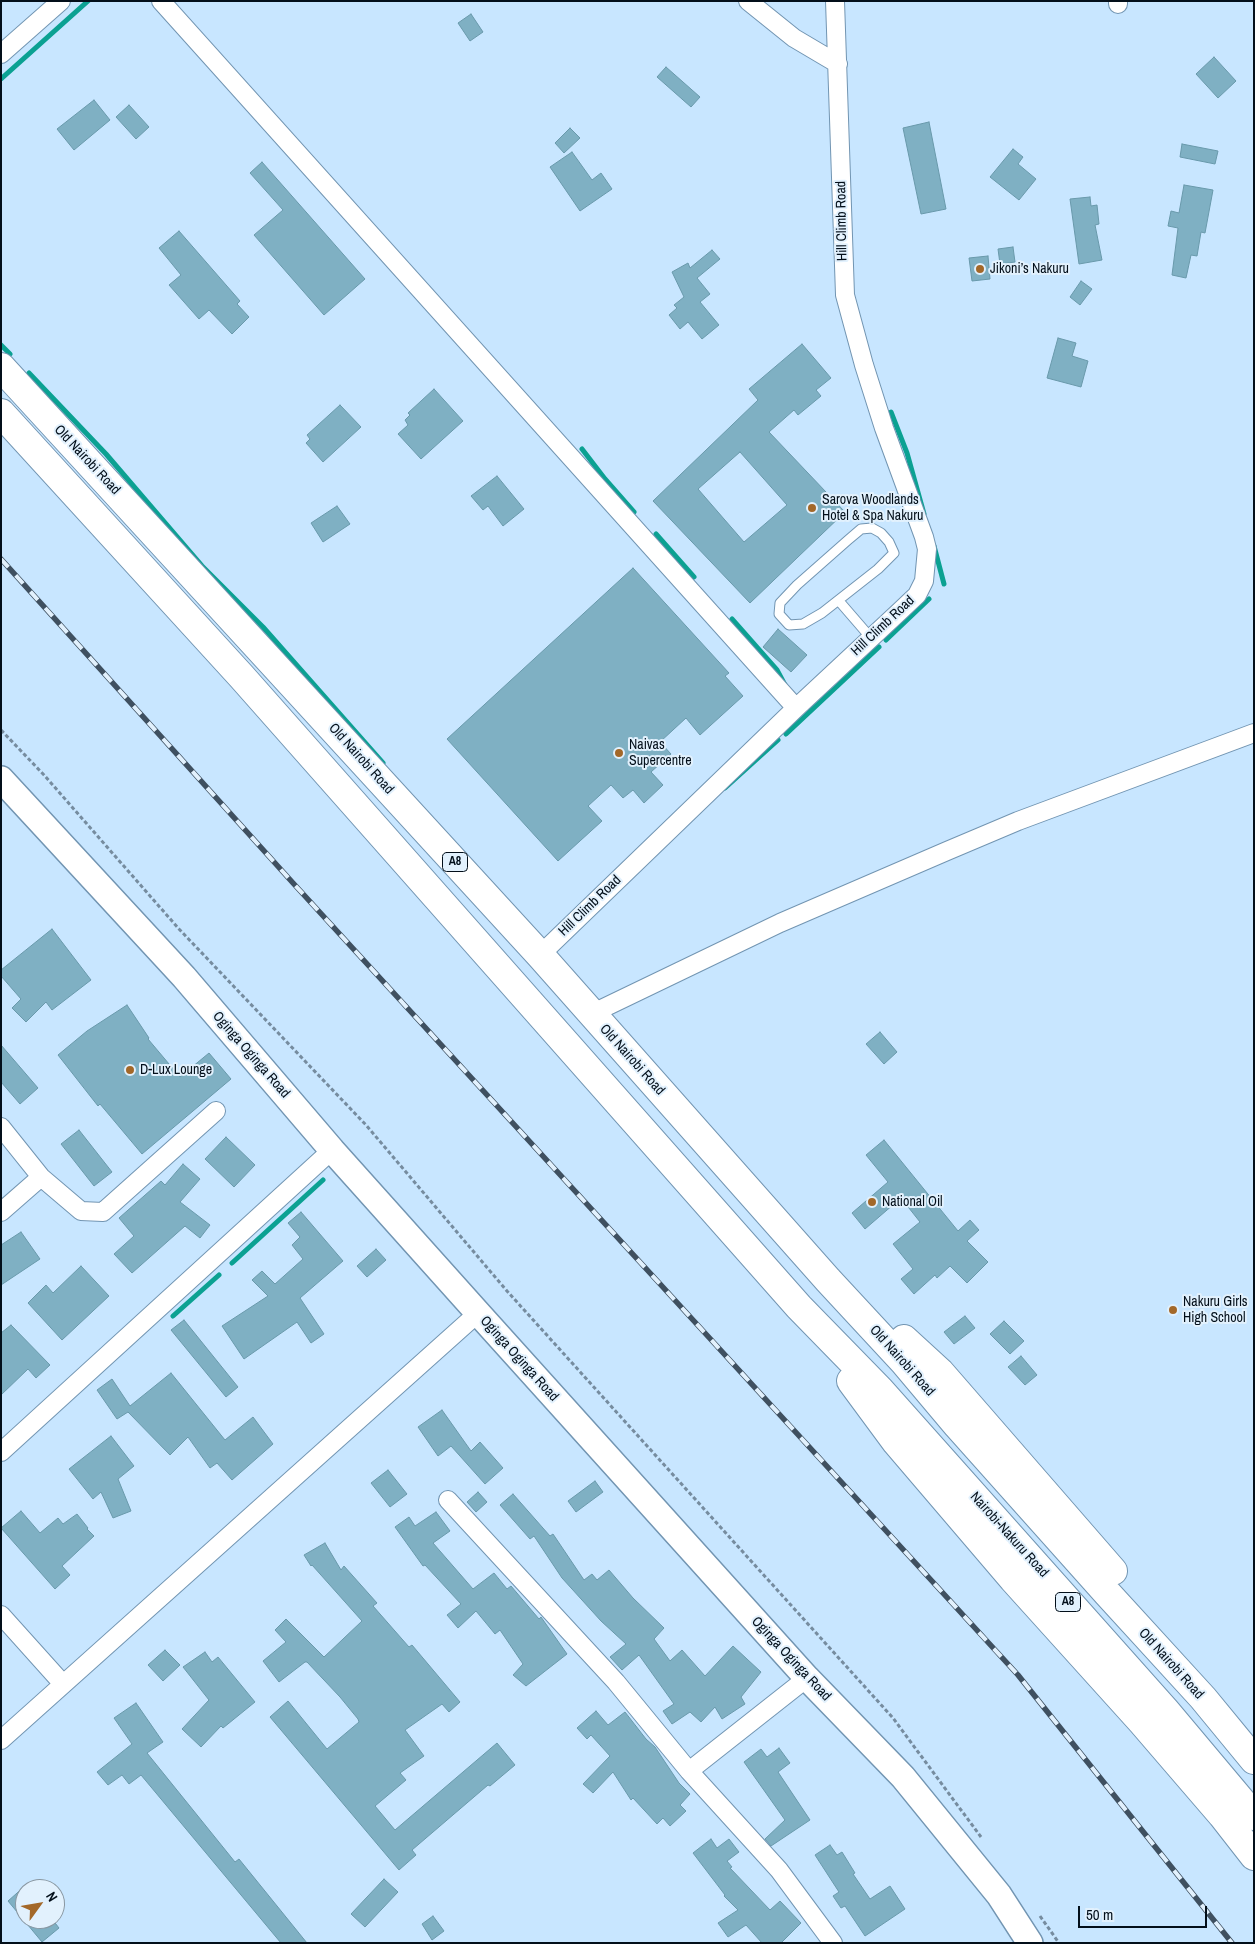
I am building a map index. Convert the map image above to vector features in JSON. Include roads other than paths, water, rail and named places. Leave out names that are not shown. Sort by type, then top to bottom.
[{"type":"highway","name":"Old Nairobi Road","points":[[1,367],[540,955],[1203,1698],[1254,1760]]},
{"type":"highway","name":"A8","points":[[1,413],[248,685],[800,1307]]},
{"type":"highway","points":[[828,1280],[886,1323],[940,1372],[1254,1734]]},
{"type":"highway","name":"Nairobi-Nakuru Road","points":[[800,1307],[880,1390],[1165,1710],[1254,1816]]},
{"type":"highway","points":[[800,1307],[847,1376],[896,1442],[1013,1579],[1222,1815],[1254,1856]]},
{"type":"street","points":[[1,54],[61,1]]},
{"type":"street","points":[[161,1],[796,708]]},
{"type":"street","points":[[748,1],[794,38],[838,64]]},
{"type":"street","name":"Hill Climb Road","points":[[540,955],[796,708],[917,595],[924,580],[927,550],[924,538],[884,428],[846,303],[835,1]]},
{"type":"street","points":[[591,1014],[771,927],[1018,821],[1254,733]]},
{"type":"street","name":"Oginga Oginga Road","points":[[1,779],[184,977],[332,1150],[807,1678],[904,1777],[999,1895],[1030,1943]]},
{"type":"street","points":[[1,1127],[41,1177],[81,1211],[103,1212],[216,1111]]},
{"type":"street","points":[[1,1452],[332,1150]]},
{"type":"street","points":[[1,1212],[41,1177]]},
{"type":"street","points":[[1,1740],[478,1313]]},
{"type":"street","points":[[448,1500],[616,1682],[689,1770],[779,1870],[833,1943]]},
{"type":"street","points":[[1,1615],[63,1684]]},
{"type":"street","points":[[689,1770],[807,1678]]},
{"type":"lane","points":[[872,528],[881,533],[889,542],[894,553],[839,601],[803,624],[788,625],[778,614],[780,603],[797,585],[861,529],[872,528]]},
{"type":"lane","points":[[839,601],[871,638]]},
{"type":"waterway","points":[[1,79],[88,1]]},
{"type":"waterway","points":[[1,345],[10,354]]},
{"type":"waterway","points":[[29,373],[106,454],[202,566],[263,627],[383,763]]},
{"type":"waterway","points":[[891,412],[907,453],[924,514]]},
{"type":"waterway","points":[[582,449],[634,512]]},
{"type":"waterway","points":[[656,534],[694,577]]},
{"type":"waterway","points":[[934,546],[944,584]]},
{"type":"waterway","points":[[886,640],[929,599]]},
{"type":"waterway","points":[[732,619],[777,670],[785,685]]},
{"type":"waterway","points":[[786,734],[879,647]]},
{"type":"waterway","points":[[725,788],[778,740]]},
{"type":"waterway","points":[[232,1263],[323,1180]]},
{"type":"waterway","points":[[173,1316],[219,1275]]},
{"type":"railway","points":[[1,559],[293,883],[1018,1675],[1232,1943]]},
{"type":"place","name":"Jikoni’s Nakuru","points":[[980,269]]},
{"type":"place","name":"Sarova Woodlands Hotel & Spa Nakuru","points":[[812,508]]},
{"type":"place","name":"Naivas Supercentre","points":[[619,753]]},
{"type":"place","name":"D-Lux Lounge","points":[[130,1070]]},
{"type":"place","name":"National Oil","points":[[872,1202]]},
{"type":"place","name":"Nakuru Girls High School","points":[[1173,1310]]}]
